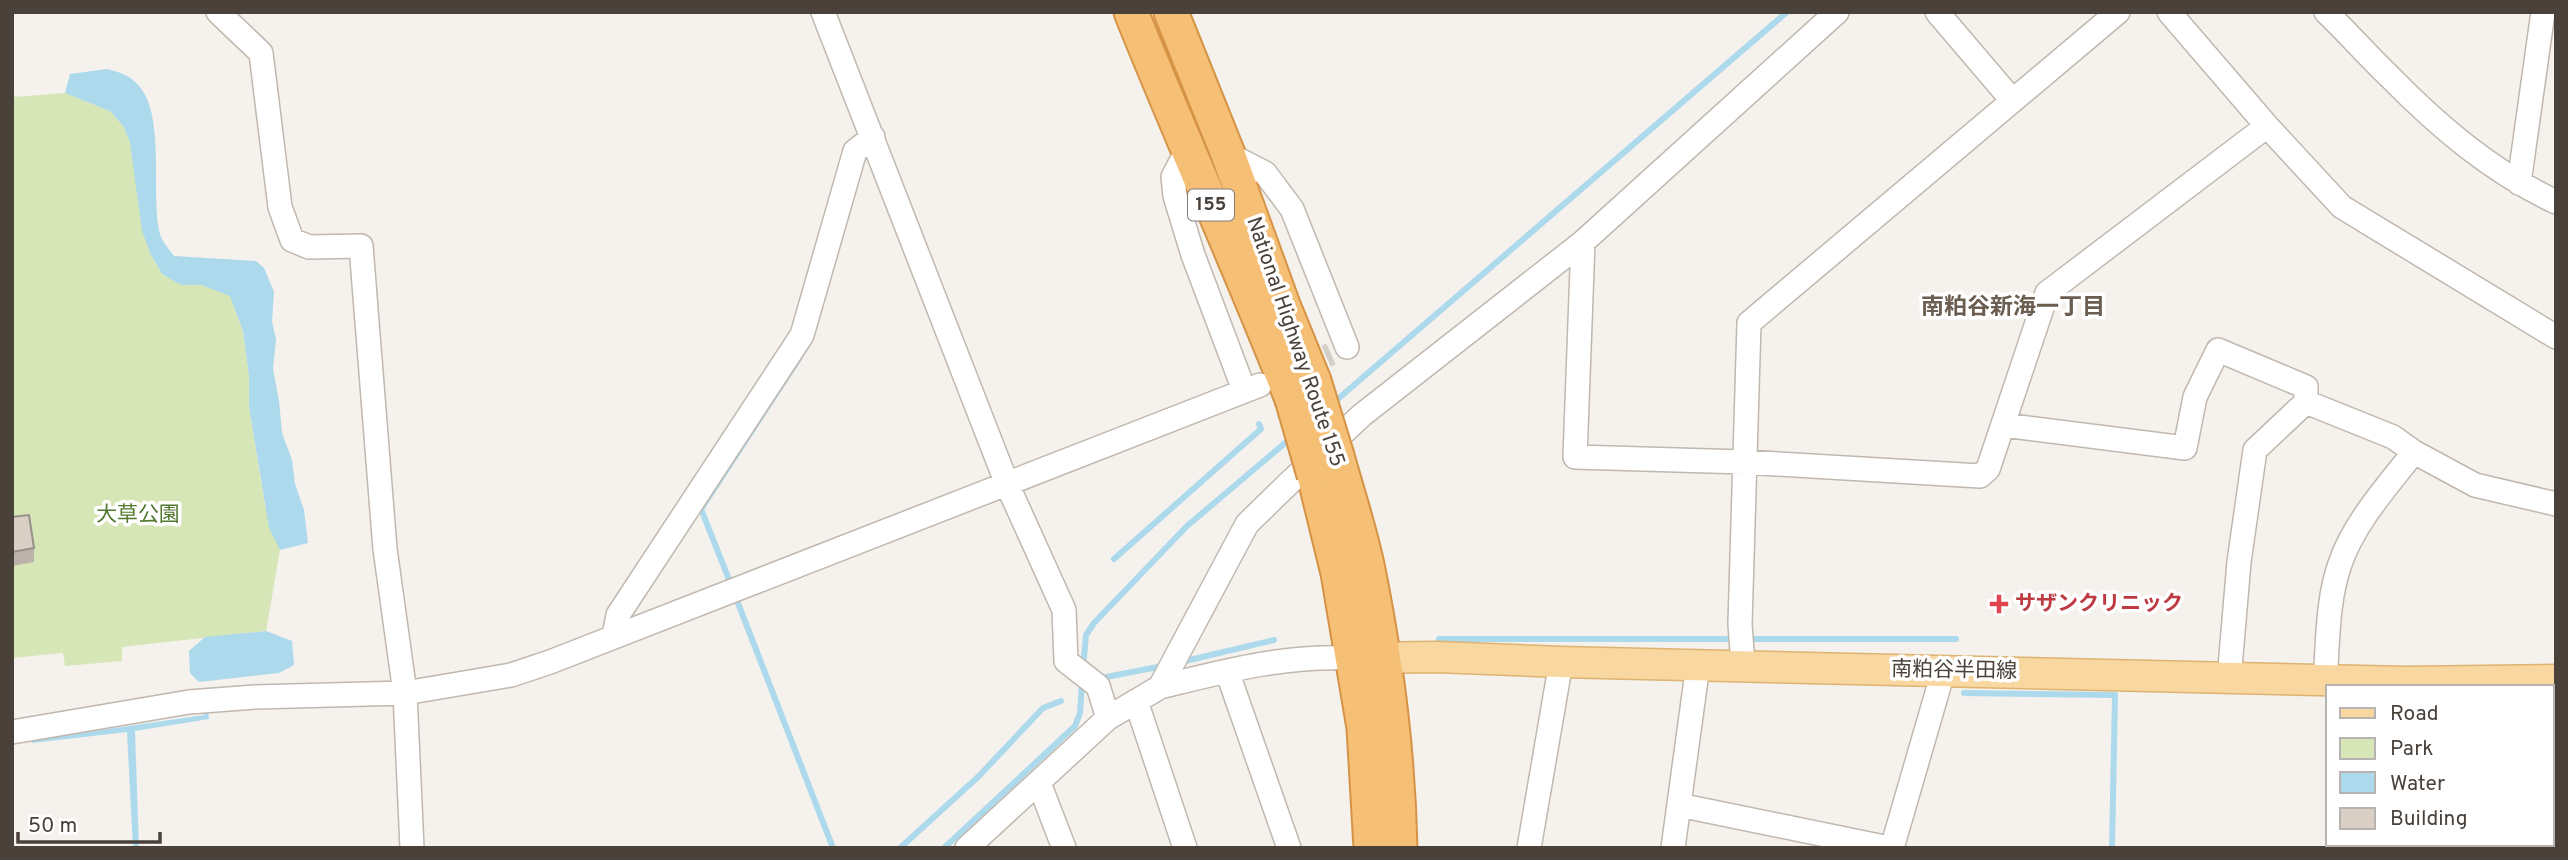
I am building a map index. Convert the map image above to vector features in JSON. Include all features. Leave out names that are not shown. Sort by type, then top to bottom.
[{"type":"highway","name":"National Highway Route 155","points":[[1131,12],[1186,150],[1264,327],[1303,390]]},
{"type":"highway","name":"National Highway Route 155","points":[[1171,12],[1228,153],[1283,305],[1303,390],[1325,465],[1338,573],[1368,658],[1395,761],[1400,848]]},
{"type":"highway","name":"National Highway Route 155","points":[[1368,658],[1364,727],[1371,848]]},
{"type":"main road","name":"南粕谷半田線","points":[[1368,658],[1437,657],[2325,681],[2556,680]]},
{"type":"street","points":[[218,12],[261,53],[280,207],[292,240],[309,247],[361,246],[385,549],[405,693],[412,848]]},
{"type":"street","points":[[822,12],[1007,484],[1064,610],[1066,661],[1098,686],[1108,719]]},
{"type":"street","points":[[1160,687],[1247,524],[1362,415],[1583,242],[1837,12]]},
{"type":"street","points":[[1937,12],[2012,100]]},
{"type":"street","points":[[1743,665],[1740,624],[1749,323],[2118,12]]},
{"type":"street","points":[[2169,12],[2267,126],[2342,207],[2556,337]]},
{"type":"street","points":[[2326,12],[2442,127],[2486,162],[2556,202]]},
{"type":"street","points":[[2519,183],[2547,43],[2543,12]]},
{"type":"street","points":[[1583,242],[1575,457],[1744,462],[1980,476],[1988,469],[2047,293],[2267,126]]},
{"type":"street","points":[[614,636],[618,615],[802,335],[855,151],[873,137]]},
{"type":"street","points":[[12,732],[189,702],[254,697],[405,693],[511,675],[1252,387],[1193,254],[1178,207],[1172,183],[1186,150]]},
{"type":"street","points":[[1228,153],[1265,173],[1292,209],[1347,347]]},
{"type":"street","points":[[2003,425],[2185,448],[2195,397],[2218,350],[2306,387],[2306,402],[2255,450],[2239,562],[2230,679]]},
{"type":"street","points":[[2306,402],[2393,437],[2414,452],[2475,485],[2556,504]]},
{"type":"street","points":[[2325,681],[2330,612],[2339,564],[2377,499],[2414,452]]},
{"type":"street","points":[[967,848],[1108,719],[1160,687],[1270,661],[1315,656],[1368,658]]},
{"type":"street","points":[[1529,848],[1561,662]]},
{"type":"street","points":[[1673,848],[1698,665]]},
{"type":"street","points":[[1227,671],[1289,848]]},
{"type":"street","points":[[1679,805],[1890,848],[1939,686],[1939,671]]},
{"type":"street","points":[[1136,701],[1185,848]]},
{"type":"street","points":[[1039,783],[1064,848]]},
{"type":"green space","name":"大草公園","points":[[12,91],[15,97],[65,93],[110,111],[124,127],[130,143],[151,255],[162,274],[181,285],[201,285],[230,295],[243,331],[249,376],[249,407],[265,506],[279,537],[280,550],[266,631],[122,647],[122,661],[65,666],[63,653],[12,658]]},
{"type":"water","points":[[107,69],[132,79],[147,100],[155,136],[157,217],[160,234],[174,256],[256,261],[264,268],[274,292],[272,322],[276,339],[273,369],[282,433],[292,460],[295,484],[304,510],[308,543],[280,550],[269,528],[249,407],[249,376],[243,331],[230,296],[201,285],[181,285],[162,274],[142,231],[130,143],[124,127],[110,111],[65,93],[70,74]]},
{"type":"water","points":[[266,631],[292,641],[294,665],[279,673],[199,682],[190,673],[189,651],[205,637]]},
{"type":"water","points":[[203,709],[208,709],[209,719],[135,731],[139,848],[133,848],[127,732],[32,743],[32,740],[204,715]]},
{"type":"building","points":[[29,515],[34,548],[12,552],[12,517]]},
{"type":"waterway","points":[[1332,404],[1787,12]]},
{"type":"waterway","points":[[730,582],[701,509],[800,357]]},
{"type":"waterway","points":[[1114,559],[1261,429],[1259,424]]},
{"type":"waterway","points":[[1083,668],[1086,635],[1094,623],[1187,526],[1291,438]]},
{"type":"waterway","points":[[736,598],[833,848]]},
{"type":"waterway","points":[[1439,639],[1956,639]]},
{"type":"waterway","points":[[1181,662],[1274,640]]},
{"type":"waterway","points":[[1106,677],[1163,666]]},
{"type":"waterway","points":[[944,848],[1075,726],[1080,713],[1082,682]]},
{"type":"waterway","points":[[1964,693],[2115,695],[2112,848]]},
{"type":"waterway","points":[[900,848],[979,776],[1043,708],[1061,701]]},
{"type":"tunnel","points":[[1295,370],[1331,354]]},
{"type":"place","name":"サザンクリニック","points":[[1999,604]]},
{"type":"district","name":"南粕谷新海一丁目","points":[[2013,308]]}]
